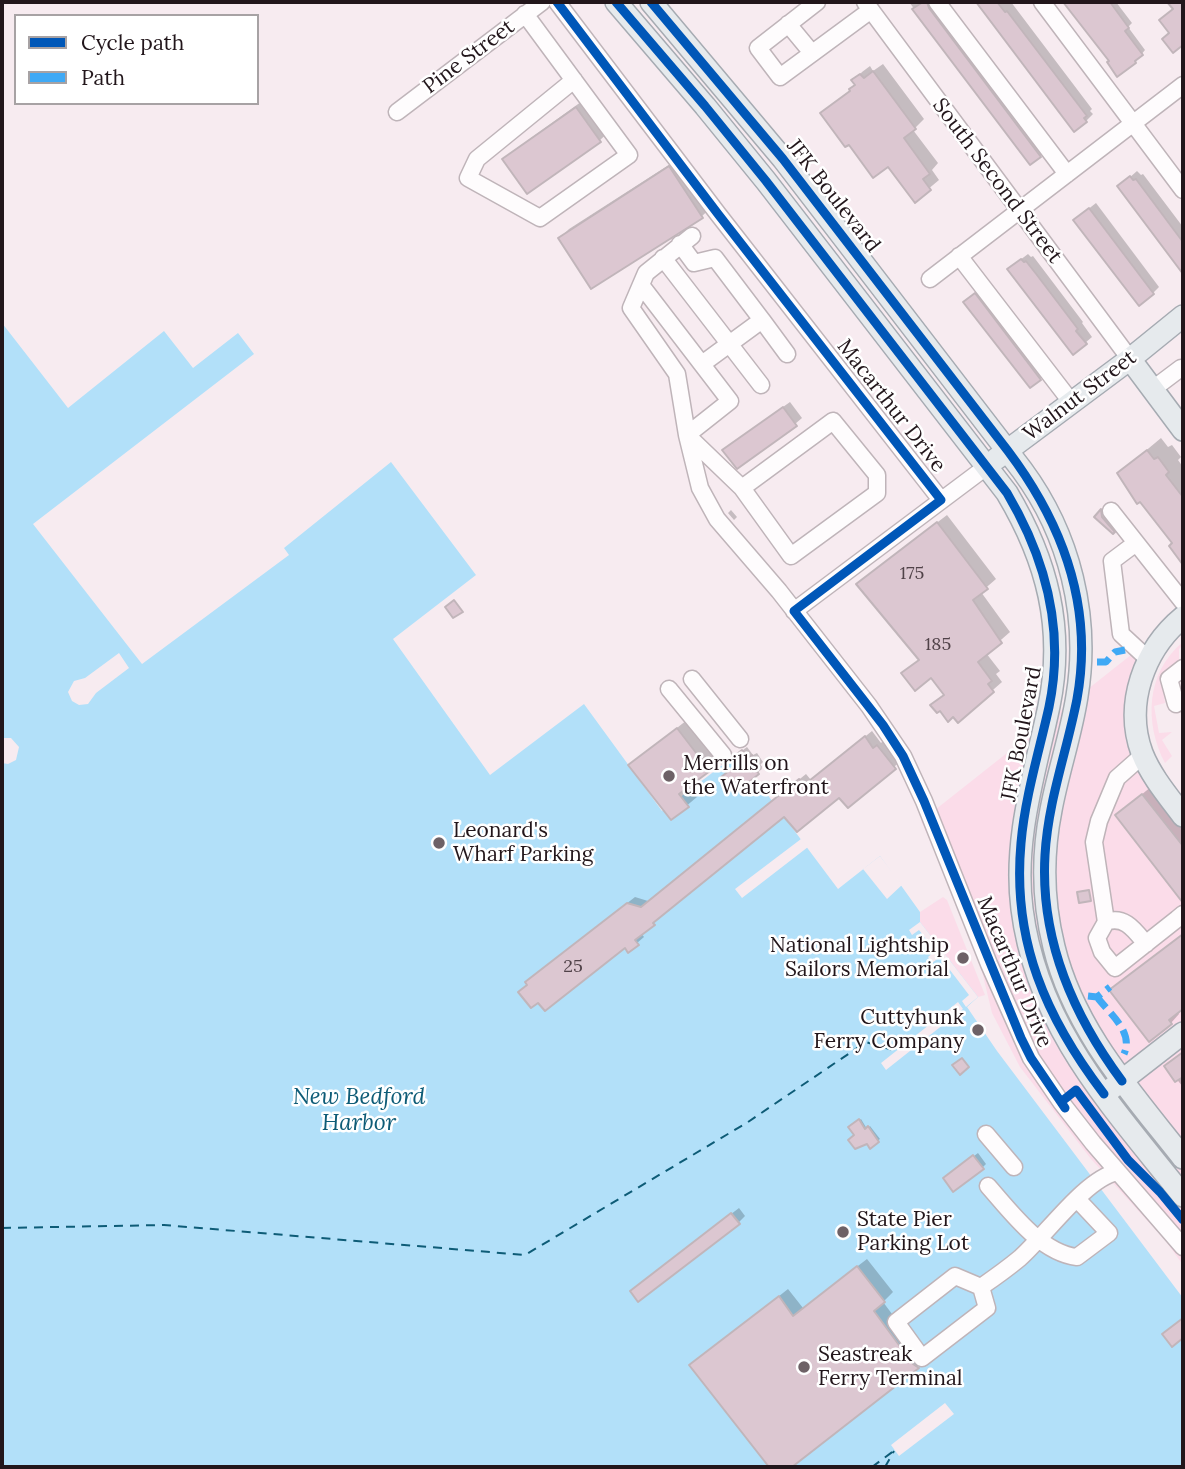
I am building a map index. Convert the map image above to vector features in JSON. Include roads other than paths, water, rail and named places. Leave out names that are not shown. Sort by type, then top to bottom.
[{"type":"main road","name":"JFK Boulevard","points":[[616,2],[736,143],[1007,493],[1037,549],[1054,624],[1054,666],[1050,703],[1023,821],[1020,887],[1024,928],[1035,971],[1050,1010],[1069,1046],[1183,1196]]},
{"type":"main road","name":"JFK Boulevard","points":[[652,2],[783,159],[1008,451],[1028,478],[1055,525],[1072,575],[1079,609],[1081,650],[1077,697],[1050,811],[1045,856],[1049,924],[1059,965],[1076,1009],[1122,1081],[1183,1158]]},
{"type":"main road","name":"Walnut Street","points":[[986,467],[1183,316]]},
{"type":"main road","points":[[1130,359],[1183,430]]},
{"type":"main road","points":[[1183,617],[1163,636],[1148,659],[1136,700],[1137,732],[1143,755],[1158,782],[1183,816]]},
{"type":"main road","points":[[1104,1094],[1183,1033]]},
{"type":"street","name":"Pine Street","points":[[397,112],[542,2]]},
{"type":"street","name":"Macarthur Drive","points":[[557,2],[941,500],[794,611],[884,725],[903,756],[1031,1058],[1065,1108],[1117,1172]]},
{"type":"street","points":[[817,2],[758,48],[780,77],[868,6]]},
{"type":"street","points":[[937,2],[1067,174]]},
{"type":"street","points":[[1042,2],[1183,190]]},
{"type":"street","name":"South Second Street","points":[[868,6],[1130,359]]},
{"type":"street","points":[[525,14],[574,80],[629,155],[540,218],[468,178],[477,159],[574,80]]},
{"type":"street","points":[[789,24],[812,53]]},
{"type":"street","points":[[930,279],[1183,85]]},
{"type":"street","points":[[787,354],[715,258],[694,263],[686,240],[646,273],[631,308],[677,374],[687,435],[700,488],[717,519],[794,611]]},
{"type":"street","points":[[959,256],[1072,403]]},
{"type":"street","points":[[663,258],[761,385]]},
{"type":"street","points":[[641,285],[730,401],[687,435]]},
{"type":"street","points":[[702,364],[762,320]]},
{"type":"street","points":[[1153,389],[1183,368]]},
{"type":"street","points":[[687,435],[742,488],[790,556],[877,493],[877,475],[833,421],[742,488]]},
{"type":"street","name":"Walnut Street","points":[[941,500],[986,467]]},
{"type":"street","points":[[1111,511],[1183,602]]},
{"type":"street","points":[[1136,543],[1112,561],[1121,634],[1148,659]]},
{"type":"street","points":[[1176,704],[1169,679],[1183,668]]},
{"type":"street","points":[[692,679],[740,739]]},
{"type":"street","points":[[669,689],[723,755]]},
{"type":"street","points":[[1143,755],[1117,778],[1099,821],[1094,842],[1106,922],[1097,938],[1102,952],[1115,968],[1183,914]]},
{"type":"street","points":[[1106,922],[1124,922],[1146,944]]},
{"type":"street","points":[[986,1134],[1014,1167]]},
{"type":"street","points":[[981,1287],[1019,1259],[1077,1199],[1108,1174],[1117,1172],[1183,1247]]},
{"type":"street","points":[[989,1186],[1039,1240],[1066,1256],[1077,1257],[1109,1233],[1077,1199]]},
{"type":"street","points":[[955,1276],[981,1287],[987,1308],[922,1358],[896,1322],[955,1276]]},
{"type":"water","name":"New Bedford Harbor","points":[[2,323],[68,408],[164,331],[193,368],[238,333],[254,354],[33,524],[142,664],[289,555],[284,548],[391,462],[476,575],[393,639],[490,775],[584,704],[662,811],[737,754],[838,889],[880,856],[920,912],[920,922],[978,997],[967,1007],[997,1051],[1183,1298],[1183,1467],[2,1467]]},
{"type":"place","name":"Merrills on the Waterfront","points":[[669,776]]},
{"type":"place","name":"Leonard's Wharf Parking","points":[[439,843]]},
{"type":"place","name":"National Lightship Sailors Memorial","points":[[963,958]]},
{"type":"place","name":"Cuttyhunk Ferry Company","points":[[978,1030]]},
{"type":"place","name":"State Pier Parking Lot","points":[[843,1232]]},
{"type":"place","name":"Seastreak Ferry Terminal","points":[[804,1367]]}]
